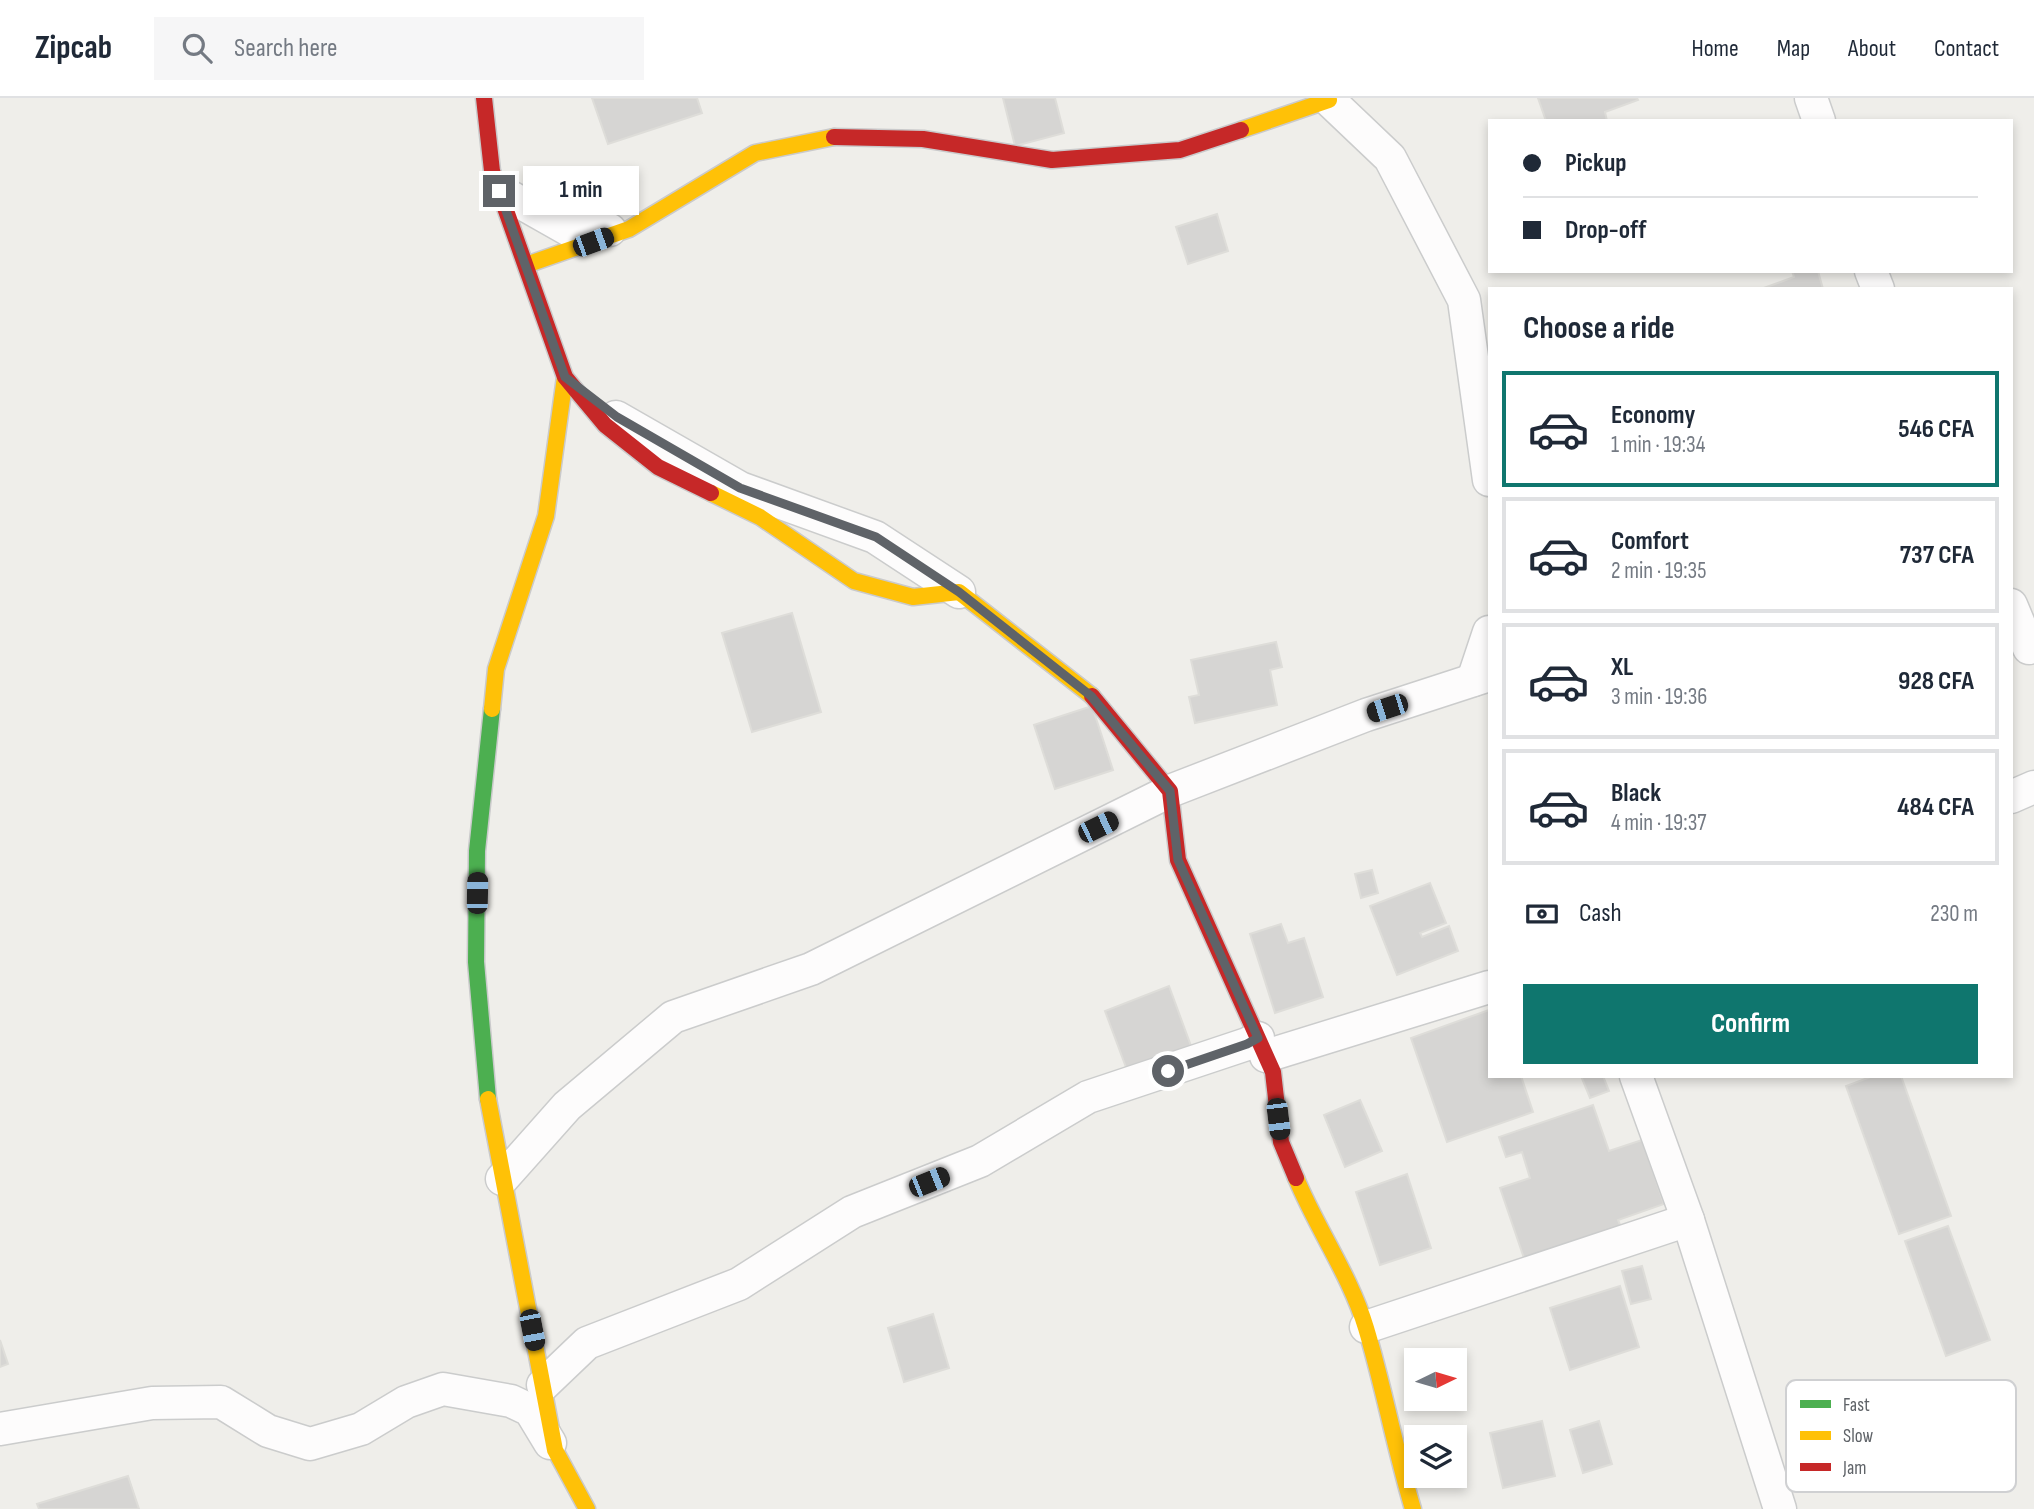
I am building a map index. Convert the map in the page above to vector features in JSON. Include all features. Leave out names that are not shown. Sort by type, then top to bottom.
[{"type":"street","points":[[484,98],[492,171],[565,377],[606,425],[658,467],[760,517],[854,581],[912,597],[959,592]]},
{"type":"street","points":[[1811,98],[1818,119]]},
{"type":"street","points":[[526,265],[629,229],[755,153],[839,136],[923,139],[1052,160],[1180,150],[1328,99],[1390,158],[1476,304],[1488,466]]},
{"type":"street","points":[[499,191],[571,231],[629,229]]},
{"type":"street","points":[[565,377],[617,417],[740,488],[876,537],[959,592],[1091,696],[1170,791],[1178,860],[1273,1072],[1281,1142],[1309,1210],[1346,1276],[1366,1327],[1413,1509]]},
{"type":"street","points":[[555,1450],[487,1093],[476,962],[477,851],[496,669],[546,516],[565,377]]},
{"type":"street","points":[[2013,611],[2024,646]]},
{"type":"street","points":[[502,1179],[567,1106],[673,1017],[811,969],[1170,791],[1366,715],[1481,678],[1488,638]]},
{"type":"street","points":[[2013,796],[2034,787]]},
{"type":"street","points":[[543,1385],[587,1343],[739,1284],[852,1212],[980,1161],[1088,1097],[1247,1044],[1262,1047],[1488,987]]},
{"type":"street","points":[[1637,1078],[1688,1220],[1780,1509]]},
{"type":"street","points":[[1366,1327],[1688,1220]]},
{"type":"street","points":[[0,1429],[152,1403],[220,1402],[268,1431],[310,1444],[361,1429],[406,1402],[443,1389],[511,1401],[530,1410],[587,1509]]},
{"type":"building","points":[[592,98],[697,98],[702,113],[608,144]]},
{"type":"building","points":[[1003,98],[1055,98],[1064,133],[1015,146]]},
{"type":"building","points":[[1538,98],[1638,100],[1605,112],[1607,119],[1545,119]]},
{"type":"building","points":[[1217,214],[1228,251],[1188,264],[1176,227]]},
{"type":"building","points":[[1793,273],[1819,273],[1822,287],[1766,287],[1794,277]]},
{"type":"building","points":[[792,613],[821,712],[752,732],[722,633]]},
{"type":"building","points":[[1276,642],[1282,667],[1270,670],[1277,705],[1195,723],[1189,697],[1199,695],[1191,660]]},
{"type":"building","points":[[1092,706],[1113,770],[1055,789],[1034,725]]},
{"type":"building","points":[[1372,870],[1378,893],[1361,898],[1355,874]]},
{"type":"building","points":[[1430,883],[1446,923],[1420,933],[1422,937],[1449,926],[1458,951],[1397,975],[1370,906]]},
{"type":"building","points":[[1281,924],[1288,943],[1304,938],[1323,997],[1275,1013],[1250,934]]},
{"type":"building","points":[[1169,986],[1191,1046],[1127,1070],[1105,1011]]},
{"type":"building","points":[[1488,1010],[1488,1078],[1522,1078],[1533,1112],[1447,1142],[1411,1038]]},
{"type":"building","points":[[1582,1078],[1604,1078],[1609,1091],[1590,1098]]},
{"type":"building","points":[[1868,1078],[1902,1078],[1951,1216],[1899,1234],[1846,1086]]},
{"type":"building","points":[[1360,1100],[1382,1151],[1345,1167],[1324,1115]]},
{"type":"building","points":[[1593,1105],[1609,1151],[1642,1140],[1664,1204],[1618,1220],[1623,1232],[1526,1264],[1500,1188],[1530,1178],[1522,1152],[1506,1157],[1499,1137]]},
{"type":"building","points":[[1407,1174],[1431,1248],[1380,1265],[1356,1192]]},
{"type":"building","points":[[1948,1226],[1990,1340],[1946,1356],[1905,1241]]},
{"type":"building","points":[[1642,1266],[1651,1299],[1631,1304],[1622,1271]]},
{"type":"building","points":[[1620,1286],[1639,1347],[1570,1370],[1550,1308]]},
{"type":"building","points":[[933,1314],[949,1368],[904,1382],[888,1328]]},
{"type":"building","points":[[0,1340],[8,1364],[0,1367]]},
{"type":"building","points":[[1542,1421],[1555,1476],[1503,1488],[1490,1433]]},
{"type":"building","points":[[1599,1421],[1612,1464],[1583,1473],[1570,1430]]},
{"type":"building","points":[[128,1476],[139,1509],[39,1509],[37,1504]]},
{"type":"traffic: fast","points":[[488,1099],[476,962],[477,851],[492,709]]},
{"type":"traffic: slow","points":[[1241,130],[1329,100],[1328,98]]},
{"type":"traffic: slow","points":[[526,265],[629,229],[755,153],[834,137]]},
{"type":"traffic: slow","points":[[492,709],[496,669],[546,516],[565,377]]},
{"type":"traffic: slow","points":[[711,493],[760,517],[854,581],[913,597],[959,592],[1092,696]]},
{"type":"traffic: slow","points":[[488,1099],[555,1450],[587,1509]]},
{"type":"traffic: slow","points":[[1296,1178],[1359,1308],[1413,1509]]},
{"type":"traffic: jam","points":[[484,98],[492,171],[565,377],[605,425],[658,467],[711,493]]},
{"type":"traffic: jam","points":[[834,137],[923,139],[1052,160],[1180,150],[1241,130]]},
{"type":"traffic: jam","points":[[1092,696],[1170,791],[1178,860],[1273,1072],[1281,1142],[1296,1178]]},
{"type":"route","points":[[499,191],[565,377],[617,417],[740,488],[876,537],[959,592],[1091,696],[1170,791],[1178,860],[1258,1038],[1168,1071]]}]
